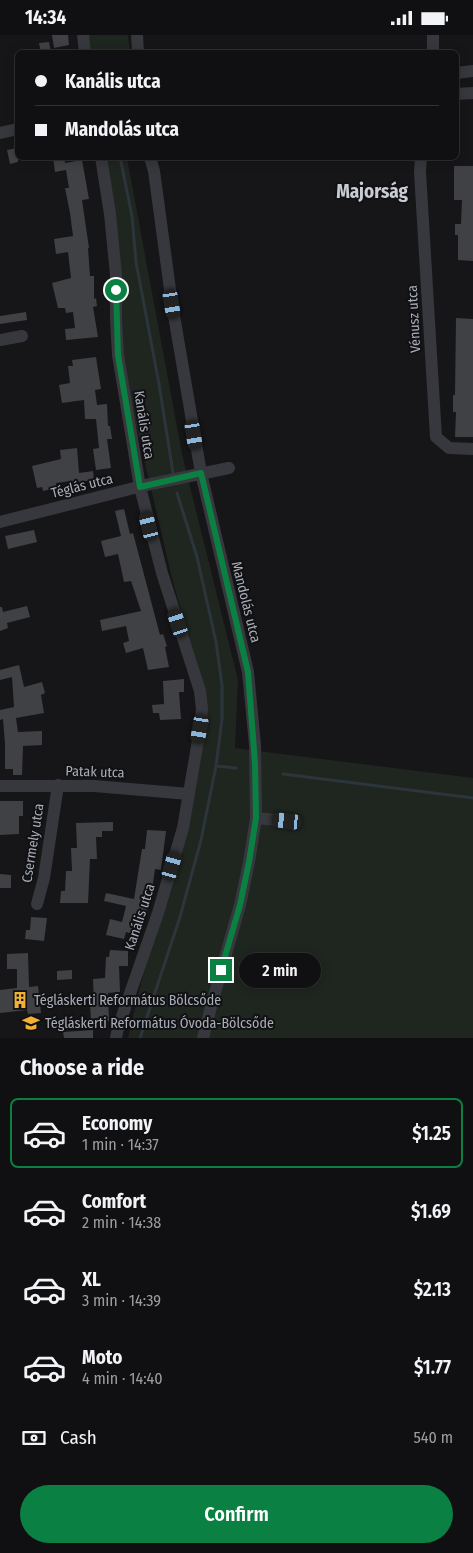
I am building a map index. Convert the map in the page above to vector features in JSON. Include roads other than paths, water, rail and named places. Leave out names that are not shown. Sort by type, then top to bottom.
[{"type":"street","points":[[83,35],[85,50]]},
{"type":"street","points":[[137,35],[138,50]]},
{"type":"street","points":[[433,35],[433,50]]},
{"type":"street","points":[[459,73],[473,71]]},
{"type":"street","points":[[459,95],[473,93]]},
{"type":"street","points":[[0,133],[15,130]]},
{"type":"street","name":"Kanális utca","points":[[101,160],[110,215],[116,275],[118,355],[140,487],[162,573],[200,691],[202,709],[183,828],[116,1038]]},
{"type":"street","name":"Mandolás utca","points":[[151,160],[154,171],[172,304],[201,473],[248,672],[255,745],[256,818],[240,905],[203,1038]]},
{"type":"street","name":"Mandolás utca","points":[[154,171],[156,160]]},
{"type":"street","name":"Vénusz utca","points":[[421,160],[436,437],[449,448],[473,449]]},
{"type":"street","points":[[0,341],[22,336]]},
{"type":"street","name":"Téglás utca","points":[[0,523],[140,487],[229,468]]},
{"type":"street","name":"Patak utca","points":[[0,786],[58,785],[111,787],[188,794]]},
{"type":"street","name":"Csermely utca","points":[[37,904],[44,878],[58,785]]},
{"type":"street","points":[[256,818],[287,821]]},
{"type":"waterway","points":[[121,160],[132,216],[136,262],[159,384],[173,473]]},
{"type":"waterway","points":[[177,493],[197,557],[216,642],[222,685],[222,719],[216,766]]},
{"type":"waterway","points":[[140,1038],[180,917],[201,840],[216,766],[236,768]]},
{"type":"waterway","points":[[283,774],[473,798]]},
{"type":"place","name":"Tégláskerti Református Bölcsőde","points":[[20,1000]]},
{"type":"place","name":"Tégláskerti Református Óvoda-Bölcsőde","points":[[31,1023]]},
{"type":"district","name":"Majorság","points":[[372,191]]}]
